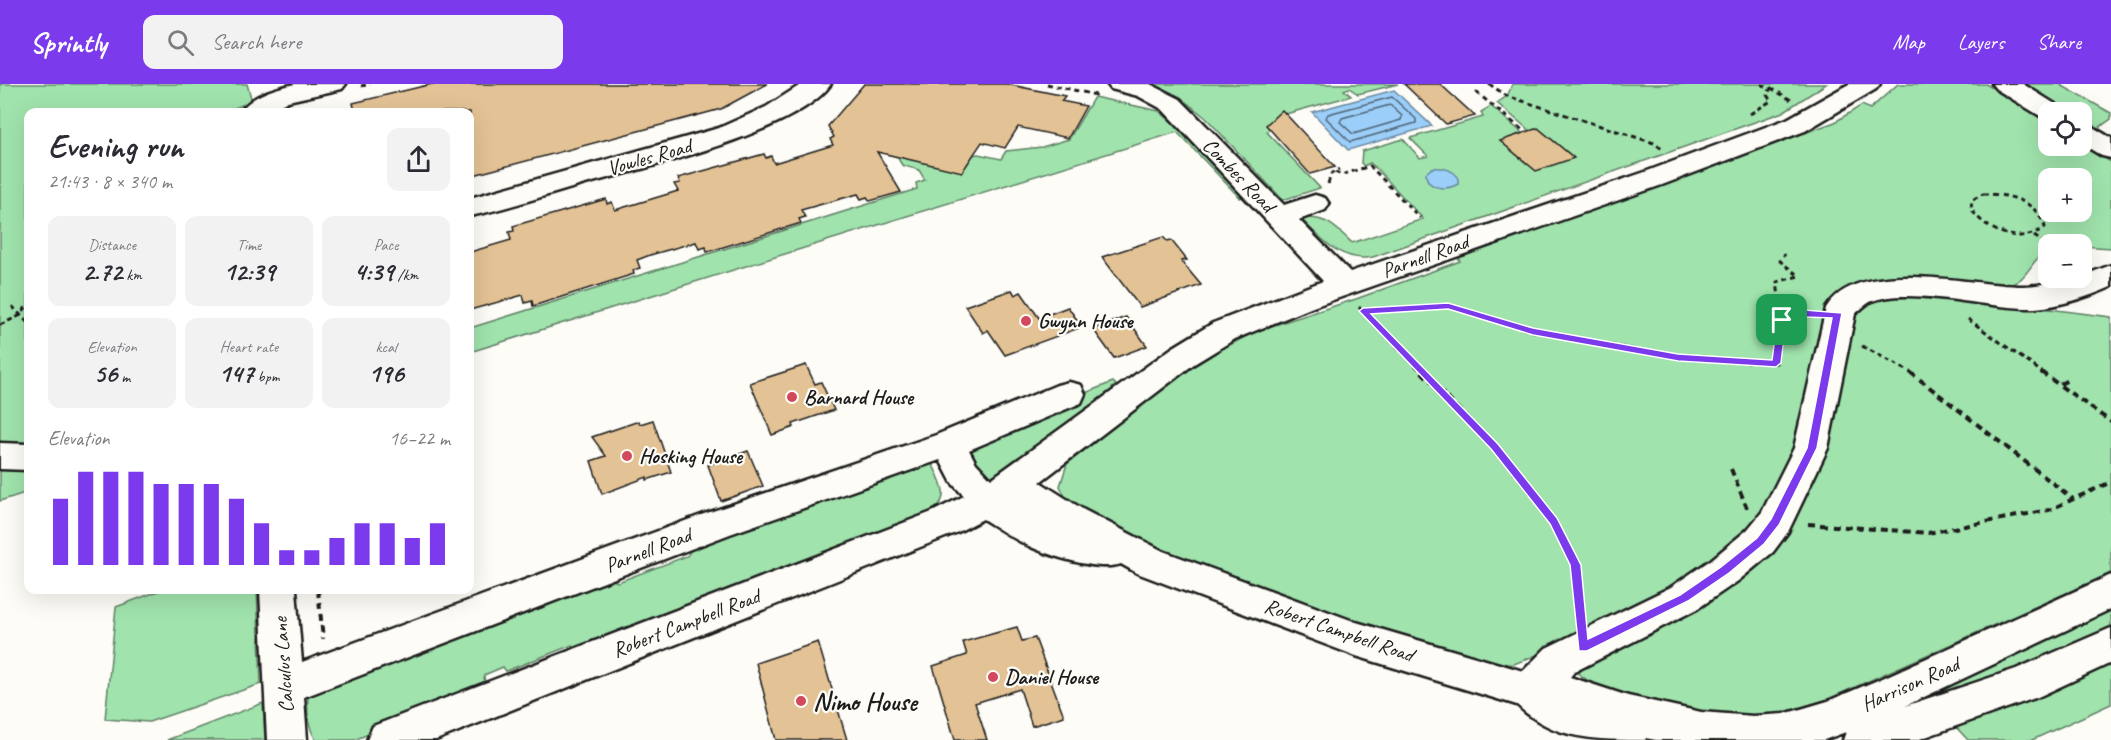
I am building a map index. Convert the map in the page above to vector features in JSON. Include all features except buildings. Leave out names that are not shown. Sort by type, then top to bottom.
[{"type":"street","points":[[263,106],[333,84]]},
{"type":"street","name":"Vowles Road","points":[[474,206],[715,138],[759,122],[800,99],[818,84]]},
{"type":"street","name":"Parnell Road","points":[[995,495],[1204,342],[1259,316],[1351,295],[1796,125],[1867,84]]},
{"type":"street","points":[[2005,84],[2038,104]]},
{"type":"street","name":"Combes Road","points":[[1120,88],[1147,91],[1171,104],[1280,216],[1351,295]]},
{"type":"street","points":[[2092,138],[2111,150]]},
{"type":"street","points":[[1280,216],[1315,204]]},
{"type":"street","points":[[1530,691],[1554,665],[1583,647],[1684,598],[1725,570],[1761,541],[1775,522],[1812,448],[1837,323],[1850,298],[1877,288],[1925,288],[2035,297],[2098,281],[2111,275]]},
{"type":"street","name":"Parnell Road","points":[[285,686],[717,524],[943,445],[1069,394]]},
{"type":"street","points":[[943,445],[964,473],[995,495]]},
{"type":"street","points":[[0,456],[24,457]]},
{"type":"street","name":"Robert Campbell Road","points":[[387,740],[868,554],[945,522],[995,495],[1029,530],[1048,538],[1150,562],[1356,639],[1530,691],[1540,705],[1552,713],[1620,733]]},
{"type":"street","name":"Harrison Road","points":[[1620,733],[1666,725],[1729,734],[1766,735],[1792,731],[1831,718],[1899,690],[2111,591]]},
{"type":"street","name":"Calculus Lane","points":[[278,594],[287,740]]},
{"type":"street","name":"Harrison Road","points":[[1863,740],[2024,684],[2111,645]]},
{"type":"path","points":[[1047,84],[1120,88]]},
{"type":"path","points":[[1489,84],[1507,96],[1654,142]]},
{"type":"path","points":[[1771,88],[1796,103]]},
{"type":"path","points":[[1476,92],[1526,132]]},
{"type":"path","points":[[1329,179],[1337,170],[1341,175],[1370,166],[1420,218]]},
{"type":"path","points":[[2034,236],[2045,227],[2043,220],[2038,213],[2018,200],[2000,195],[1983,194],[1975,196],[1971,201],[1973,213],[1989,227],[2013,236],[2034,236],[2038,239]]},
{"type":"path","points":[[1363,311],[1448,306],[1533,332],[1667,356],[1776,363],[1782,320],[1777,282],[1799,276],[1780,261],[1785,254]]},
{"type":"path","points":[[1925,288],[2111,422]]},
{"type":"path","points":[[1351,295],[1363,311],[1495,447],[1554,521],[1576,565],[1583,647]]},
{"type":"path","points":[[12,306],[24,320]]},
{"type":"path","points":[[0,325],[19,316],[24,310]]},
{"type":"path","points":[[1782,320],[1804,314],[1837,323],[1908,370],[2073,499]]},
{"type":"path","points":[[2059,384],[2068,380]]},
{"type":"path","points":[[1775,522],[1928,533],[2049,510],[2111,482]]},
{"type":"path","points":[[318,594],[327,671]]},
{"type":"green space","points":[[0,84],[247,84],[252,101],[235,108],[24,108],[24,493],[0,501]]},
{"type":"green space","points":[[1149,84],[1398,84],[1358,94],[1349,88],[1344,90],[1351,96],[1282,115],[1267,132],[1320,188],[1283,200],[1206,118],[1182,99]]},
{"type":"green space","points":[[1513,84],[1826,84],[1783,112],[1373,257],[1362,258],[1342,253],[1333,248],[1301,219],[1317,219],[1330,224],[1352,243],[1423,219],[1378,170],[1370,163],[1364,166],[1361,163],[1362,151],[1403,139],[1420,158],[1428,156],[1410,138],[1483,117],[1481,112],[1491,106],[1522,133],[1501,141],[1573,157],[1538,128],[1530,131],[1497,103],[1507,96]]},
{"type":"green space","points":[[1898,84],[1986,84],[2038,116],[2038,156],[2092,156],[2092,150],[2111,162],[2111,248],[2092,247],[2092,234],[2038,234],[2038,258],[2024,276],[2012,284],[2003,286],[1891,279],[1866,280],[1837,294],[1824,318],[1800,424],[1774,505],[1745,540],[1683,581],[1585,636],[1514,664],[1498,665],[1388,632],[1191,563],[1119,533],[1069,505],[1060,486],[1067,464],[1194,364],[1256,331],[1356,299],[1460,261],[1458,258],[1835,122],[1862,105],[1870,109]]},
{"type":"green space","points":[[2023,84],[2059,84],[2091,102],[2053,102]]},
{"type":"green space","points":[[1094,97],[1159,111],[1181,130],[1243,196],[1240,198],[1177,132],[474,351],[474,327],[917,189],[916,183],[925,180],[919,170],[902,165],[886,139],[962,172],[973,155],[1001,159],[1006,151],[1042,147],[1069,139]]},
{"type":"green space","points":[[2092,102],[2111,113],[2111,119],[2097,129],[2092,126]]},
{"type":"green space","points":[[1889,295],[1946,296],[2111,317],[2111,573],[1826,700],[1765,718],[1703,715],[1664,706],[1593,684],[1576,672],[1576,667],[1756,556],[1852,315],[1862,304]]},
{"type":"green space","points":[[1113,382],[1116,385],[1112,388],[1114,390],[995,478],[988,478],[966,459],[972,438]]},
{"type":"green space","points":[[930,459],[943,488],[943,495],[937,507],[929,512],[573,651],[572,645],[506,671],[503,667],[484,675],[485,687],[354,740],[316,740],[313,735],[308,718],[308,694],[599,576],[618,582],[687,556],[698,540]]},
{"type":"green space","points":[[150,594],[257,594],[261,684],[149,722],[105,719],[116,607]]},
{"type":"green space","points":[[2111,606],[2111,635],[1932,706],[1922,694]]},
{"type":"green space","points":[[2111,657],[2111,704],[2032,740],[1968,740],[1954,725]]},
{"type":"green space","points":[[263,703],[265,740],[167,740]]},
{"type":"water","points":[[1394,90],[1432,126],[1348,150],[1312,112]]},
{"type":"water","points":[[1432,168],[1450,170],[1458,177],[1458,184],[1443,188],[1433,185],[1429,182],[1426,173]]},
{"type":"place","name":"Gwynn House","points":[[1026,321]]},
{"type":"place","name":"Barnard House","points":[[792,397]]},
{"type":"place","name":"Hosking House","points":[[627,456]]},
{"type":"place","name":"Daniel House","points":[[993,677]]},
{"type":"place","name":"Nimo House","points":[[801,701]]},
{"type":"route","points":[[1448,306],[1533,332],[1678,358],[1776,363],[1782,320],[1804,314],[1839,315],[1835,320],[1835,332],[1812,448],[1775,522],[1761,541],[1725,570],[1684,598],[1583,647],[1576,565],[1554,521],[1495,447],[1363,311],[1448,306]]}]
